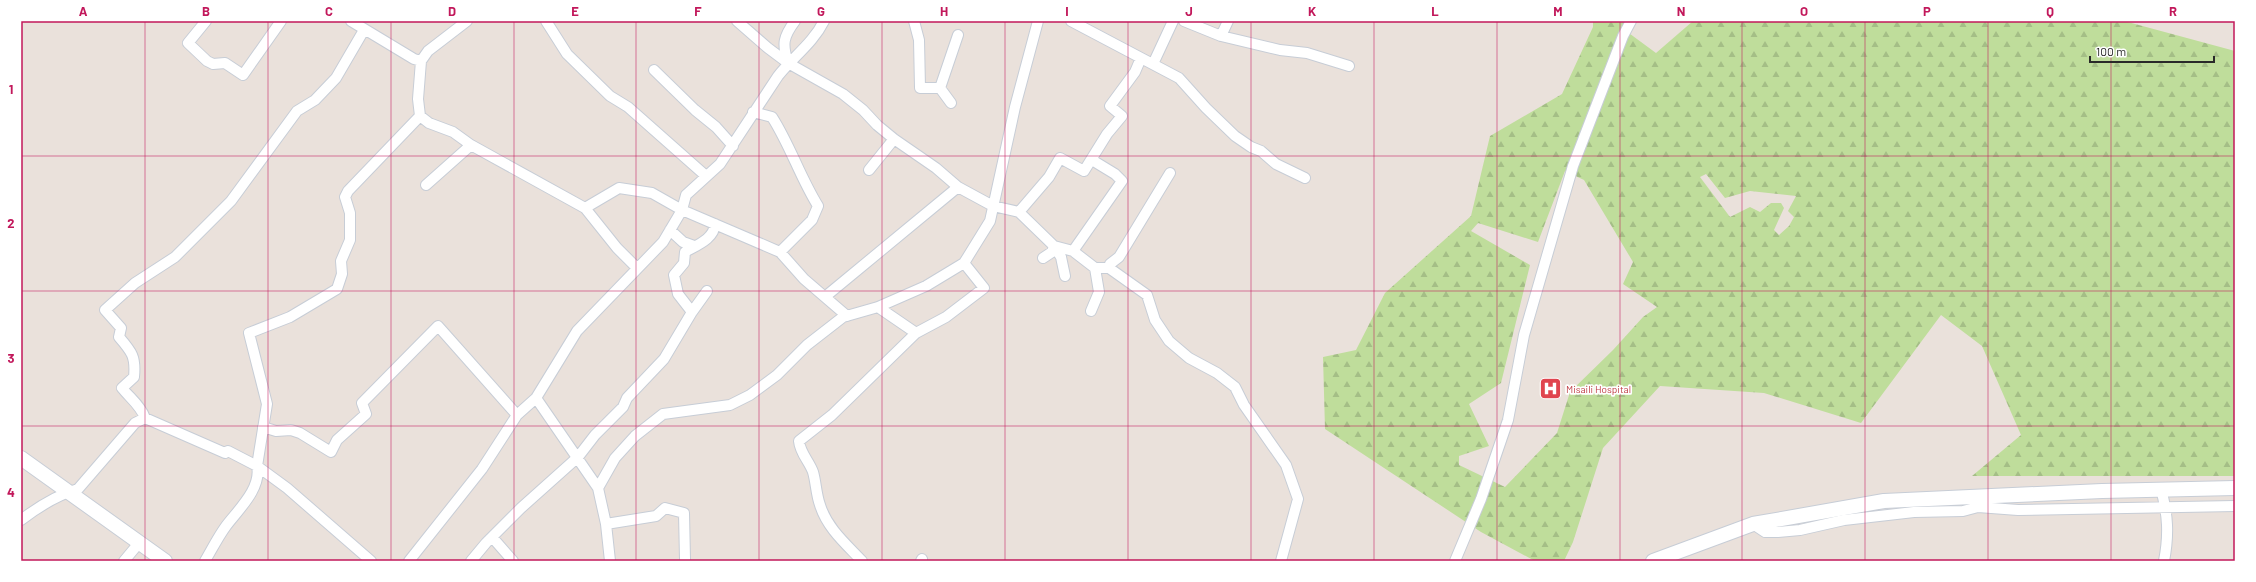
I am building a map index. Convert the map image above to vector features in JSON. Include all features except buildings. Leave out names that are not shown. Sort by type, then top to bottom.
[{"type":"main road","points":[[21,458],[165,561]]},
{"type":"main road","points":[[1653,561],[1753,524],[1884,501],[2161,489],[2235,488]]},
{"type":"street","points":[[206,21],[188,43],[207,61],[213,64],[225,63],[243,75],[281,21]]},
{"type":"street","points":[[351,21],[414,59],[421,61]]},
{"type":"street","points":[[468,21],[428,51],[421,61],[418,99],[420,116],[429,123],[453,132],[471,144],[585,208],[617,248],[636,267]]},
{"type":"street","points":[[546,21],[567,54],[610,96],[628,107],[706,176]]},
{"type":"street","points":[[737,21],[788,63],[843,94],[863,110],[877,125],[894,139],[936,168],[958,187],[993,206],[1018,212],[1054,246],[1061,257],[1065,276]]},
{"type":"street","points":[[788,63],[783,48],[787,31],[795,21]]},
{"type":"street","points":[[409,561],[482,469],[517,415],[536,398],[577,331],[636,267],[663,242],[682,210],[686,195],[720,164],[733,146],[753,112],[766,97],[788,63],[818,33],[824,21]]},
{"type":"street","points":[[914,21],[919,40],[920,88],[940,88]]},
{"type":"street","points":[[598,488],[615,458],[635,436],[663,414],[730,405],[750,395],[777,374],[807,345],[847,316],[878,307],[926,286],[964,263],[990,221],[1015,107],[1038,21]]},
{"type":"street","points":[[1071,21],[1089,25],[1141,58],[1179,78],[1206,108],[1235,136],[1251,148],[1261,151],[1276,164],[1304,178]]},
{"type":"street","points":[[1153,64],[1173,21]]},
{"type":"street","points":[[1184,21],[1221,36],[1280,50],[1307,53],[1349,66]]},
{"type":"street","points":[[1221,36],[1228,21]]},
{"type":"street","points":[[1456,561],[1481,499],[1508,420],[1524,335],[1573,166],[1623,36],[1631,21]]},
{"type":"street","points":[[364,30],[336,78],[314,100],[296,111],[231,201],[175,257],[130,287],[105,310],[121,328],[119,337],[129,349],[136,362],[134,377],[122,388],[134,403],[142,409],[145,418],[225,454],[228,451],[256,466],[287,488],[371,561]]},
{"type":"street","points":[[940,88],[958,35]]},
{"type":"street","points":[[1018,212],[1049,177],[1060,158],[1084,171],[1107,134],[1122,116],[1110,106],[1135,72],[1141,58]]},
{"type":"street","points":[[654,70],[695,110],[716,127],[733,146]]},
{"type":"street","points":[[940,88],[951,103]]},
{"type":"street","points":[[753,112],[772,117],[788,142],[798,171],[818,206],[812,220],[780,252]]},
{"type":"street","points":[[205,561],[226,526],[248,499],[258,472],[256,466],[266,404],[249,333],[290,317],[337,289],[342,274],[341,261],[350,240],[350,213],[345,197],[348,191],[420,116]]},
{"type":"street","points":[[869,170],[894,139]]},
{"type":"street","points":[[426,185],[471,144]]},
{"type":"street","points":[[1073,251],[1122,181],[1115,174],[1092,160]]},
{"type":"street","points":[[1109,268],[1110,264],[1119,257],[1170,172]]},
{"type":"street","points":[[826,296],[958,187]]},
{"type":"street","points":[[585,208],[619,188],[652,194],[682,210],[780,252],[804,279],[826,296],[847,316]]},
{"type":"street","points":[[692,312],[678,294],[674,275],[684,264],[685,252],[709,238],[715,229],[715,224]]},
{"type":"street","points":[[670,230],[683,242],[694,246]]},
{"type":"street","points":[[1054,246],[1073,251],[1095,268],[1109,268],[1147,295],[1155,320],[1169,342],[1189,358],[1217,373],[1235,387],[1244,405],[1286,465],[1298,498],[1281,561]]},
{"type":"street","points":[[1043,258],[1052,252],[1054,246]]},
{"type":"street","points":[[862,561],[846,545],[826,520],[820,506],[813,473],[799,446],[799,441],[832,415],[916,333],[946,317],[984,288],[964,263]]},
{"type":"street","points":[[1091,311],[1100,292],[1095,268]]},
{"type":"street","points":[[471,561],[492,537],[578,457],[595,435],[623,407],[627,398],[664,359],[692,312],[707,291]]},
{"type":"street","points":[[878,307],[916,333]]},
{"type":"street","points":[[263,427],[276,431],[291,430],[300,433],[331,452],[337,440],[366,414],[362,403],[370,393],[409,357],[438,326],[517,415]]},
{"type":"street","points":[[536,398],[598,488],[606,524],[610,561]]},
{"type":"street","points":[[21,520],[36,508],[78,488],[135,423],[145,418]]},
{"type":"street","points":[[2161,489],[2166,507],[2168,536],[2164,561]]},
{"type":"street","points":[[1753,524],[1765,532],[1778,532],[1800,530],[1844,520],[1914,512],[1963,511],[1978,507],[2018,510],[2235,506]]},
{"type":"street","points":[[606,524],[656,516],[665,508],[684,513],[685,559]]},
{"type":"street","points":[[492,537],[514,561]]},
{"type":"street","points":[[124,561],[139,543]]},
{"type":"green space","points":[[1593,21],[1625,21],[1622,28],[1656,53],[1693,21],[2124,21],[2235,51],[2235,476],[1972,476],[2021,435],[1982,346],[1941,315],[1861,423],[1764,393],[1660,386],[1603,448],[1573,542],[1564,561],[1535,561],[1481,532],[1325,429],[1323,357],[1356,350],[1385,293],[1471,216],[1490,136],[1562,94],[1593,27]],"holes":[[[1565,171],[1584,180],[1633,262],[1623,284],[1657,307],[1643,317],[1613,350],[1570,392],[1557,433],[1505,487],[1459,465],[1459,456],[1489,446],[1469,404],[1501,383],[1530,265],[1471,231],[1478,223],[1538,242]],[[1706,174],[1725,198],[1750,191],[1796,196],[1788,211],[1794,217],[1789,226],[1779,235],[1774,230],[1784,208],[1781,203],[1771,203],[1760,212],[1750,207],[1730,217],[1700,177]]]},
{"type":"place","name":"Misaili Hospital","points":[[1551,389]]}]
